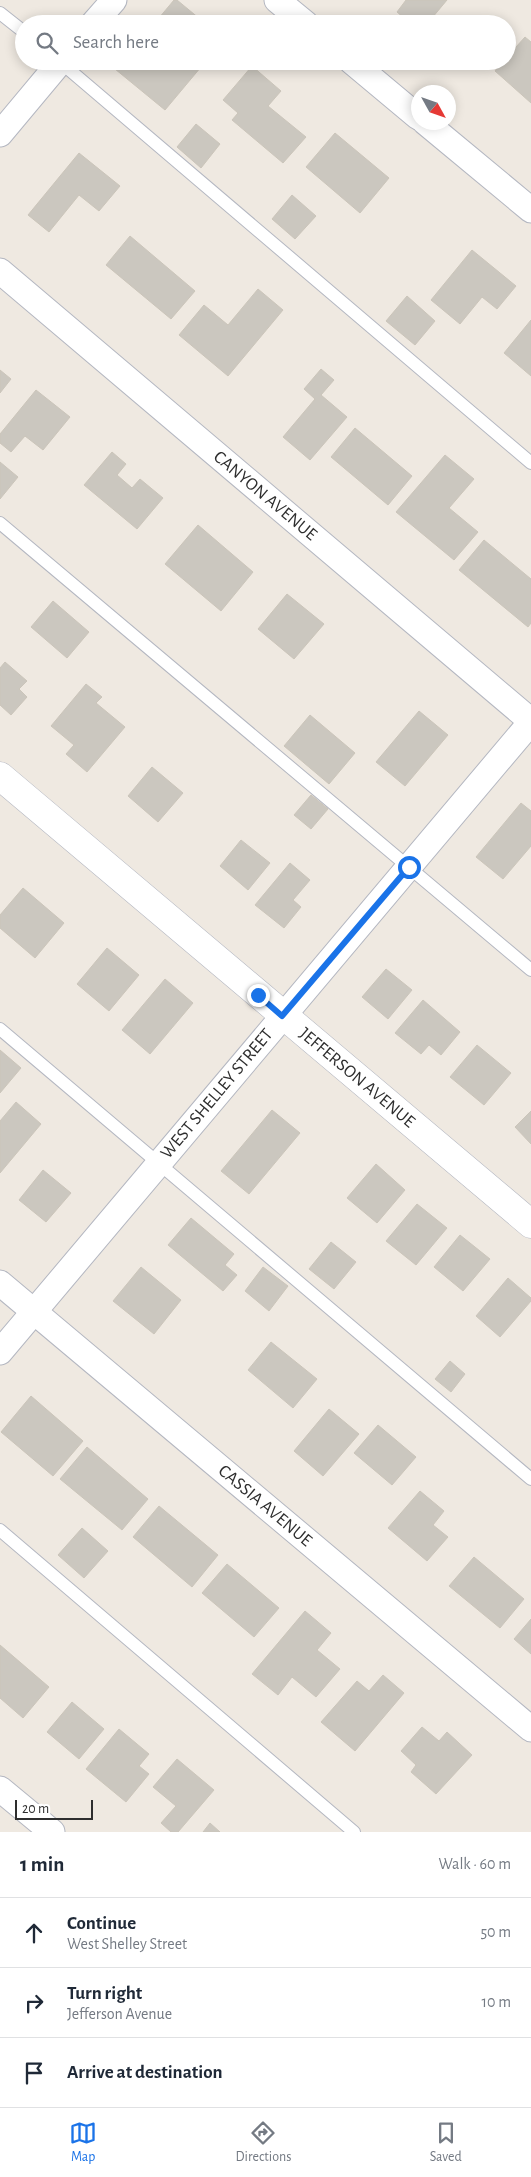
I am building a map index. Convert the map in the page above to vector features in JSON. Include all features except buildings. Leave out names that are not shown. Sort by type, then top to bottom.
[{"type":"street","points":[[101,15],[114,0]]},
{"type":"street","points":[[277,0],[295,15]]},
{"type":"street","points":[[0,134],[53,70]]},
{"type":"street","points":[[362,70],[411,111]]},
{"type":"street","points":[[435,130],[531,210]]},
{"type":"street","name":"CANYON AVENUE","points":[[0,271],[531,722]]},
{"type":"street","name":"WEST SHELLEY STREET","points":[[0,1352],[531,722]]},
{"type":"street","name":"JEFFERSON AVENUE","points":[[0,776],[282,1016],[531,1224]]},
{"type":"street","name":"CASSIA AVENUE","points":[[0,1284],[531,1729]]},
{"type":"street","points":[[0,1789],[52,1832]]},
{"type":"lane","points":[[0,13],[15,25]]},
{"type":"lane","points":[[69,70],[531,463]]},
{"type":"lane","points":[[0,523],[531,970]]},
{"type":"lane","points":[[0,1029],[531,1479]]},
{"type":"lane","points":[[0,1530],[354,1832]]},
{"type":"route","points":[[258,995],[282,1016],[409,867]]}]
